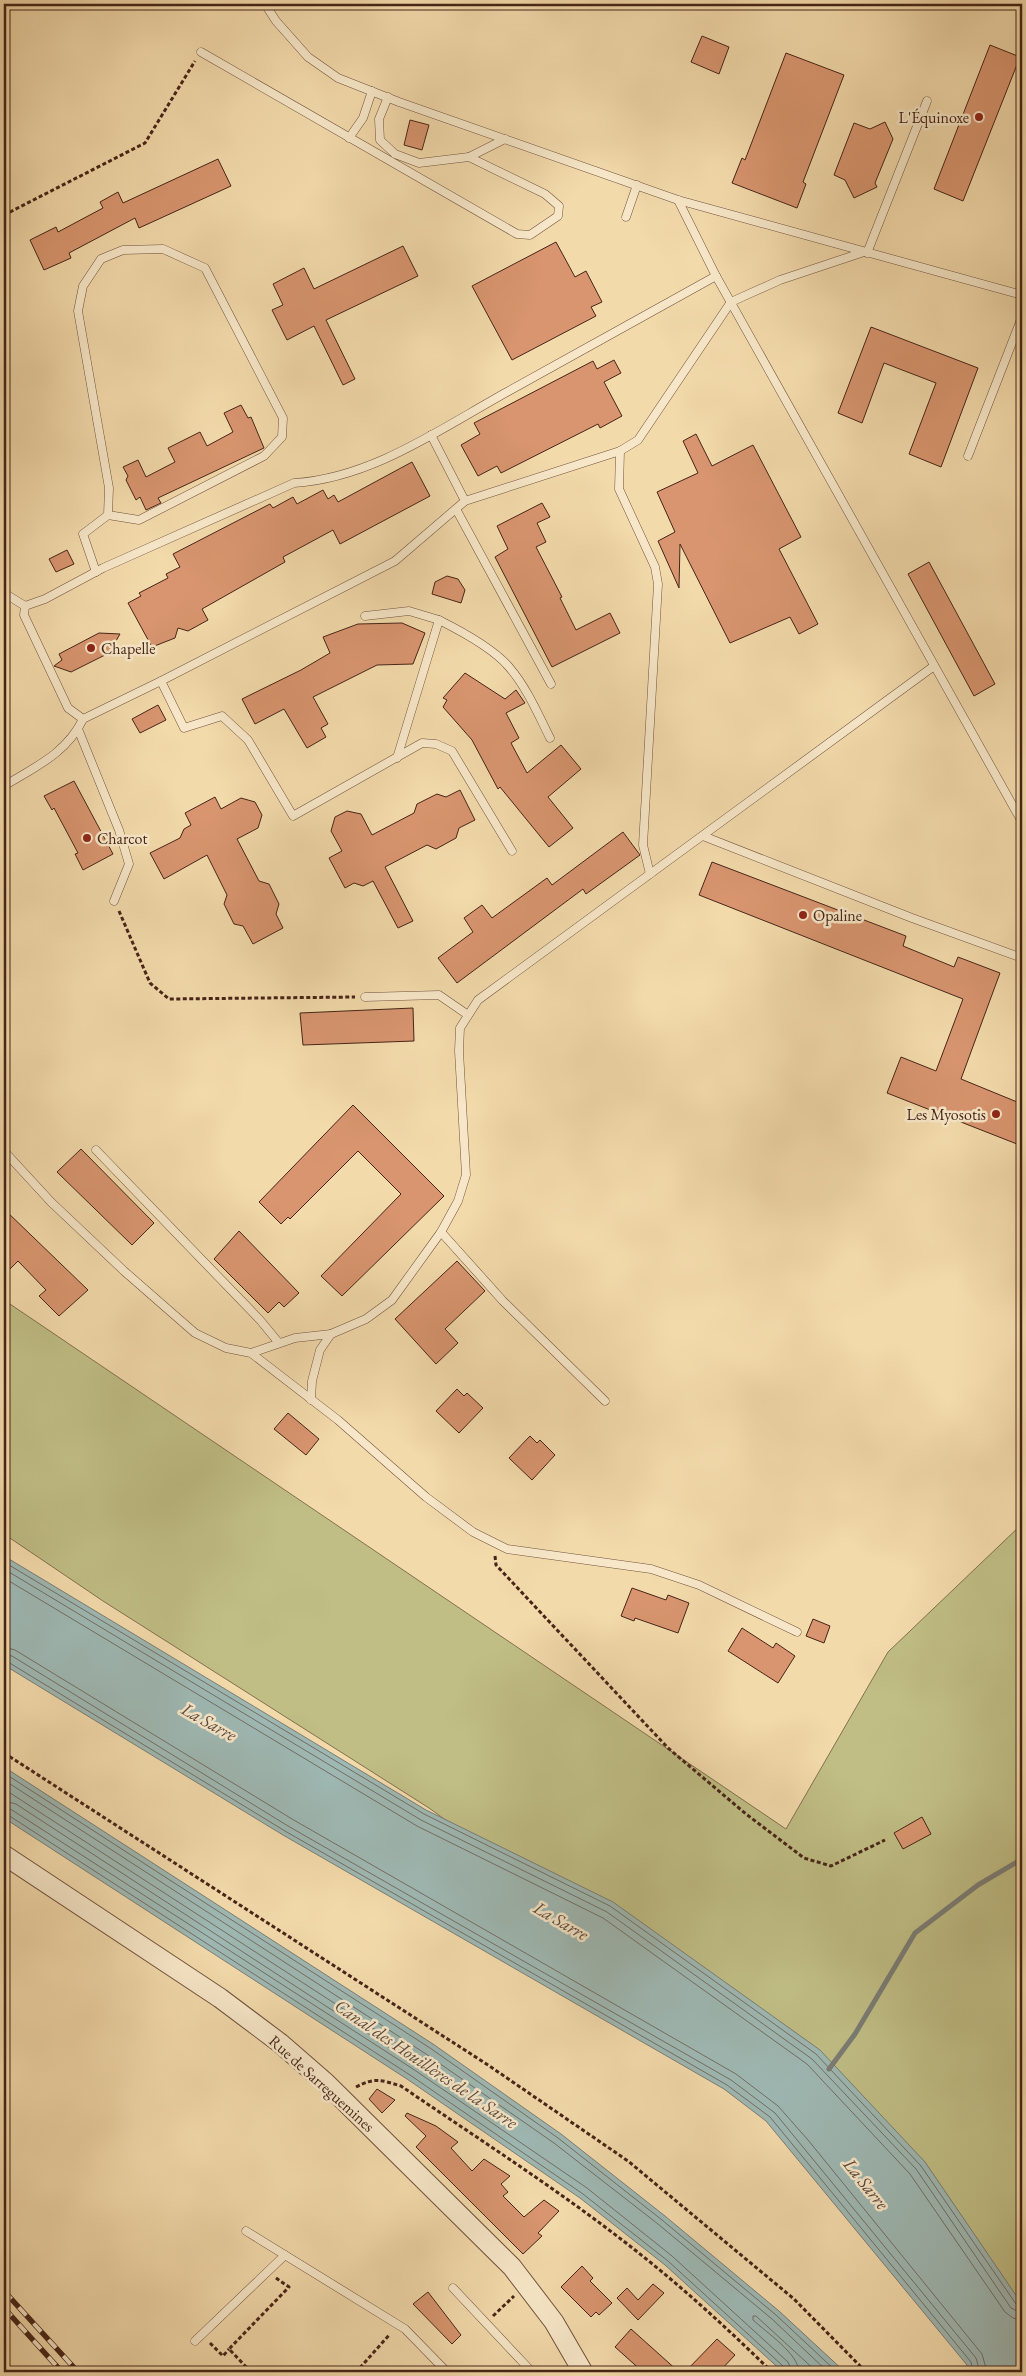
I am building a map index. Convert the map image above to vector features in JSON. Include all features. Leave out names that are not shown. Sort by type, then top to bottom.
[{"type":"street","name":"Rue de Sarreguemines","points":[[4,1855],[220,1998],[280,2043],[340,2095],[440,2194],[526,2284],[554,2322],[582,2372]]},
{"type":"lane","points":[[266,4],[276,21],[308,56],[338,78],[678,200],[1022,295]]},
{"type":"lane","points":[[201,52],[517,234],[530,235],[558,216],[559,206],[545,194],[469,157]]},
{"type":"lane","points":[[349,138],[363,118],[372,91]]},
{"type":"lane","points":[[388,97],[379,119],[380,140],[395,154],[419,163],[469,157],[505,139]]},
{"type":"lane","points":[[4,786],[60,751],[78,729],[83,719],[395,561],[465,501],[620,451],[638,440],[650,425],[730,302],[780,280],[866,252],[927,101]]},
{"type":"lane","points":[[626,217],[636,185]]},
{"type":"lane","points":[[678,200],[730,302],[1022,822]]},
{"type":"lane","points":[[96,572],[83,534],[108,515],[139,520],[264,456],[282,437],[283,418],[205,268],[163,249],[123,250],[101,258],[83,286],[78,311],[109,488],[108,515]]},
{"type":"lane","points":[[25,606],[45,599],[96,572],[294,483],[318,482],[348,475],[431,435],[716,276]]},
{"type":"lane","points":[[968,456],[1022,317]]},
{"type":"lane","points":[[431,435],[465,501]]},
{"type":"lane","points":[[620,451],[619,489],[655,567],[658,584],[643,844],[650,874]]},
{"type":"lane","points":[[456,509],[551,684]]},
{"type":"lane","points":[[4,593],[25,606]]},
{"type":"lane","points":[[25,606],[24,615],[68,708],[83,719]]},
{"type":"lane","points":[[365,616],[409,611],[439,620],[468,634],[508,666],[527,692],[550,738]]},
{"type":"lane","points":[[397,758],[439,620]]},
{"type":"lane","points":[[251,1353],[294,1338],[331,1334],[366,1319],[392,1300],[441,1232],[458,1201],[466,1175],[459,1051],[460,1028],[478,1000],[934,666]]},
{"type":"lane","points":[[161,681],[184,728],[222,716],[248,740],[293,816],[422,743],[436,744],[452,751],[512,851]]},
{"type":"lane","points":[[78,729],[119,830],[129,864],[114,902]]},
{"type":"lane","points":[[703,836],[912,918],[1022,958]]},
{"type":"lane","points":[[365,997],[439,995],[468,1016]]},
{"type":"lane","points":[[96,1150],[254,1313],[279,1343]]},
{"type":"lane","points":[[4,1151],[51,1202],[124,1271],[195,1333],[226,1348],[251,1353],[311,1400],[426,1497],[472,1532],[507,1549],[651,1570],[699,1584],[797,1632]]},
{"type":"lane","points":[[441,1232],[503,1301],[605,1401]]},
{"type":"lane","points":[[311,1400],[312,1381],[320,1350],[331,1334]]},
{"type":"lane","points":[[246,2230],[399,2324],[447,2372]]},
{"type":"lane","points":[[198,2338],[285,2255]]},
{"type":"lane","points":[[452,2288],[532,2372]]},
{"type":"path","points":[[4,215],[145,143],[201,52]]},
{"type":"path","points":[[114,902],[150,983],[169,999],[365,997]]},
{"type":"path","points":[[495,1543],[496,1565],[668,1748],[746,1814],[804,1858],[831,1866],[885,1840]]},
{"type":"path","points":[[4,1754],[488,2065],[628,2161],[794,2299],[866,2372]]},
{"type":"path","points":[[340,2095],[370,2080],[381,2080],[401,2086],[559,2194],[645,2258],[732,2333],[772,2372]]},
{"type":"path","points":[[198,2338],[222,2356],[289,2287],[268,2271]]},
{"type":"path","points":[[486,2323],[526,2284]]},
{"type":"path","points":[[358,2371],[399,2324]]},
{"type":"path","points":[[228,2349],[251,2372]]},
{"type":"shaded area","points":[[4,1300],[786,1829],[888,1652],[1022,1524],[1022,2321],[909,2156],[429,1808],[103,1601],[4,1534]]},
{"type":"water","name":"La Sarre","points":[[4,1556],[426,1810],[613,1902],[820,2050],[925,2162],[1022,2304],[1022,2372],[969,2372],[967,2365],[766,2121],[724,2089],[283,1835],[4,1665]]},
{"type":"water","name":"Canal des Houillères de la Sarre","points":[[4,1767],[433,2044],[561,2134],[665,2216],[779,2311],[845,2372],[783,2372],[665,2265],[580,2198],[407,2079],[4,1818]]},
{"type":"building","points":[[702,36],[729,47],[719,74],[691,62]]},
{"type":"building","name":"L'Équinoxe","points":[[990,45],[1020,57],[963,201],[934,189]]},
{"type":"building","points":[[786,53],[844,75],[803,182],[806,184],[797,208],[732,183],[742,158],[745,160]]},
{"type":"building","points":[[410,120],[429,125],[422,150],[404,145]]},
{"type":"building","points":[[885,122],[893,139],[875,183],[877,187],[854,198],[845,180],[834,175],[854,123],[870,129]]},
{"type":"building","points":[[218,159],[231,186],[139,228],[135,218],[69,253],[71,258],[44,270],[30,240],[56,227],[58,232],[103,208],[100,202],[118,192],[123,203]]},
{"type":"building","points":[[556,242],[575,277],[586,271],[602,302],[591,307],[596,316],[512,360],[472,286]]},
{"type":"building","points":[[403,246],[418,276],[326,320],[355,379],[343,385],[314,326],[287,340],[272,310],[283,305],[273,284],[304,268],[314,289]]},
{"type":"building","points":[[871,327],[978,368],[941,467],[909,454],[936,383],[884,363],[862,423],[838,413]]},
{"type":"building","points":[[614,360],[621,373],[604,382],[622,416],[600,428],[598,424],[501,473],[497,466],[478,476],[461,445],[480,434],[474,423],[593,361],[597,369]]},
{"type":"building","points":[[241,405],[248,418],[251,417],[264,448],[158,498],[161,503],[146,510],[140,497],[136,500],[126,480],[128,476],[123,467],[138,460],[146,477],[175,462],[168,448],[200,432],[207,446],[233,432],[224,413]]},
{"type":"building","points":[[696,434],[712,466],[753,445],[801,537],[779,549],[818,624],[799,634],[790,617],[730,643],[680,544],[679,588],[658,541],[675,532],[657,492],[698,473],[683,441]]},
{"type":"building","points":[[412,462],[430,496],[340,544],[333,530],[283,557],[285,562],[202,609],[208,620],[188,631],[178,628],[175,638],[152,647],[128,603],[141,596],[139,593],[168,578],[166,574],[180,567],[173,554],[270,504],[273,508],[293,497],[297,504],[323,490],[328,499],[334,495],[338,502]]},
{"type":"building","points":[[542,503],[550,517],[537,523],[546,542],[536,547],[562,597],[560,598],[576,630],[610,613],[620,633],[552,667],[495,557],[508,549],[497,526]]},
{"type":"building","points":[[67,550],[74,564],[56,572],[49,559]]},
{"type":"building","points":[[929,562],[995,684],[974,696],[908,574]]},
{"type":"building","points":[[447,576],[458,579],[465,590],[461,603],[432,594],[435,582]]},
{"type":"building","points":[[402,623],[425,633],[413,664],[377,665],[313,697],[328,724],[321,728],[326,737],[307,748],[284,709],[255,724],[242,699],[301,670],[330,653],[323,637],[358,624]]},
{"type":"building","name":"Chapelle","points":[[99,633],[120,634],[109,653],[71,672],[54,666],[62,660],[59,654]]},
{"type":"building","points":[[465,673],[505,699],[516,690],[525,703],[506,713],[519,738],[511,743],[527,773],[561,745],[581,769],[548,797],[573,828],[549,847],[500,787],[498,789],[472,740],[443,707],[447,700],[443,698]]},
{"type":"building","points":[[158,705],[166,720],[140,733],[132,719]]},
{"type":"building","name":"Charcot","points":[[74,781],[113,854],[83,870],[75,854],[78,853],[54,808],[52,810],[44,796]]},
{"type":"building","points":[[460,790],[475,820],[459,828],[456,838],[436,849],[427,845],[385,867],[413,921],[398,928],[373,881],[363,886],[354,883],[345,888],[329,858],[342,851],[331,831],[335,817],[347,811],[361,814],[372,835],[414,813],[417,804],[437,794],[446,797]]},
{"type":"building","points":[[215,797],[221,809],[241,798],[255,802],[262,815],[258,828],[237,839],[259,881],[269,884],[279,904],[276,914],[283,928],[253,944],[243,926],[234,924],[224,904],[227,895],[207,855],[164,879],[150,853],[180,838],[184,829],[191,825],[185,813]]},
{"type":"building","points":[[623,832],[640,855],[586,894],[583,889],[457,983],[438,958],[473,932],[464,918],[482,905],[492,918],[547,878],[552,885]]},
{"type":"building","points":[[712,862],[906,936],[903,946],[954,967],[958,957],[1000,973],[961,1079],[1022,1104],[1022,1146],[887,1093],[901,1057],[936,1071],[963,999],[699,895]]},
{"type":"building","points":[[413,1008],[414,1041],[303,1045],[300,1013]]},
{"type":"building","points":[[353,1105],[444,1196],[342,1296],[321,1276],[401,1194],[358,1151],[290,1219],[288,1217],[281,1224],[259,1202]]},
{"type":"building","points":[[81,1149],[154,1223],[132,1245],[57,1172]]},
{"type":"building","points":[[4,1209],[88,1290],[59,1316],[39,1296],[46,1290],[18,1261],[4,1275]]},
{"type":"building","points":[[239,1231],[299,1293],[284,1307],[279,1302],[268,1313],[214,1259]]},
{"type":"building","points":[[457,1261],[485,1291],[445,1329],[458,1343],[436,1364],[395,1319]]},
{"type":"building","points":[[457,1389],[464,1396],[467,1393],[483,1408],[459,1433],[436,1411]]},
{"type":"building","points":[[288,1413],[319,1439],[306,1455],[274,1429]]},
{"type":"building","points":[[530,1436],[537,1443],[540,1440],[555,1455],[532,1480],[509,1458]]},
{"type":"building","points":[[632,1588],[666,1600],[668,1595],[689,1603],[678,1633],[635,1618],[634,1621],[621,1616]]},
{"type":"building","points":[[813,1619],[830,1626],[824,1643],[806,1636]]},
{"type":"building","points":[[742,1628],[773,1648],[776,1643],[795,1656],[778,1683],[728,1651]]},
{"type":"building","points":[[922,1817],[931,1834],[903,1849],[894,1833]]},
{"type":"building","points":[[377,2089],[395,2100],[382,2113],[369,2099]]},
{"type":"building","points":[[407,2113],[436,2126],[458,2142],[451,2148],[472,2171],[484,2159],[510,2176],[501,2184],[508,2192],[503,2196],[524,2217],[544,2200],[559,2211],[538,2233],[542,2236],[523,2254],[416,2147],[426,2136],[405,2116]]},
{"type":"building","points":[[582,2266],[593,2278],[590,2281],[612,2303],[599,2315],[596,2312],[591,2317],[561,2287]]},
{"type":"building","points":[[653,2284],[664,2293],[638,2320],[617,2298],[627,2288],[638,2300]]},
{"type":"building","points":[[428,2292],[461,2335],[452,2344],[413,2304]]},
{"type":"building","points":[[631,2329],[679,2372],[643,2372],[615,2347]]},
{"type":"building","points":[[717,2339],[735,2355],[719,2372],[685,2372]]},
{"type":"waterway","points":[[829,2069],[855,2034],[915,1933],[978,1885],[1022,1859]]},
{"type":"railway","points":[[4,2291],[78,2372]]},
{"type":"railway","points":[[4,2308],[62,2372]]},
{"type":"place","name":"L'Équinoxe","points":[[979,117]]},
{"type":"place","name":"Chapelle","points":[[91,648]]},
{"type":"place","name":"Charcot","points":[[87,838]]},
{"type":"place","name":"Opaline","points":[[803,915]]},
{"type":"place","name":"Les Myosotis","points":[[996,1114]]}]
